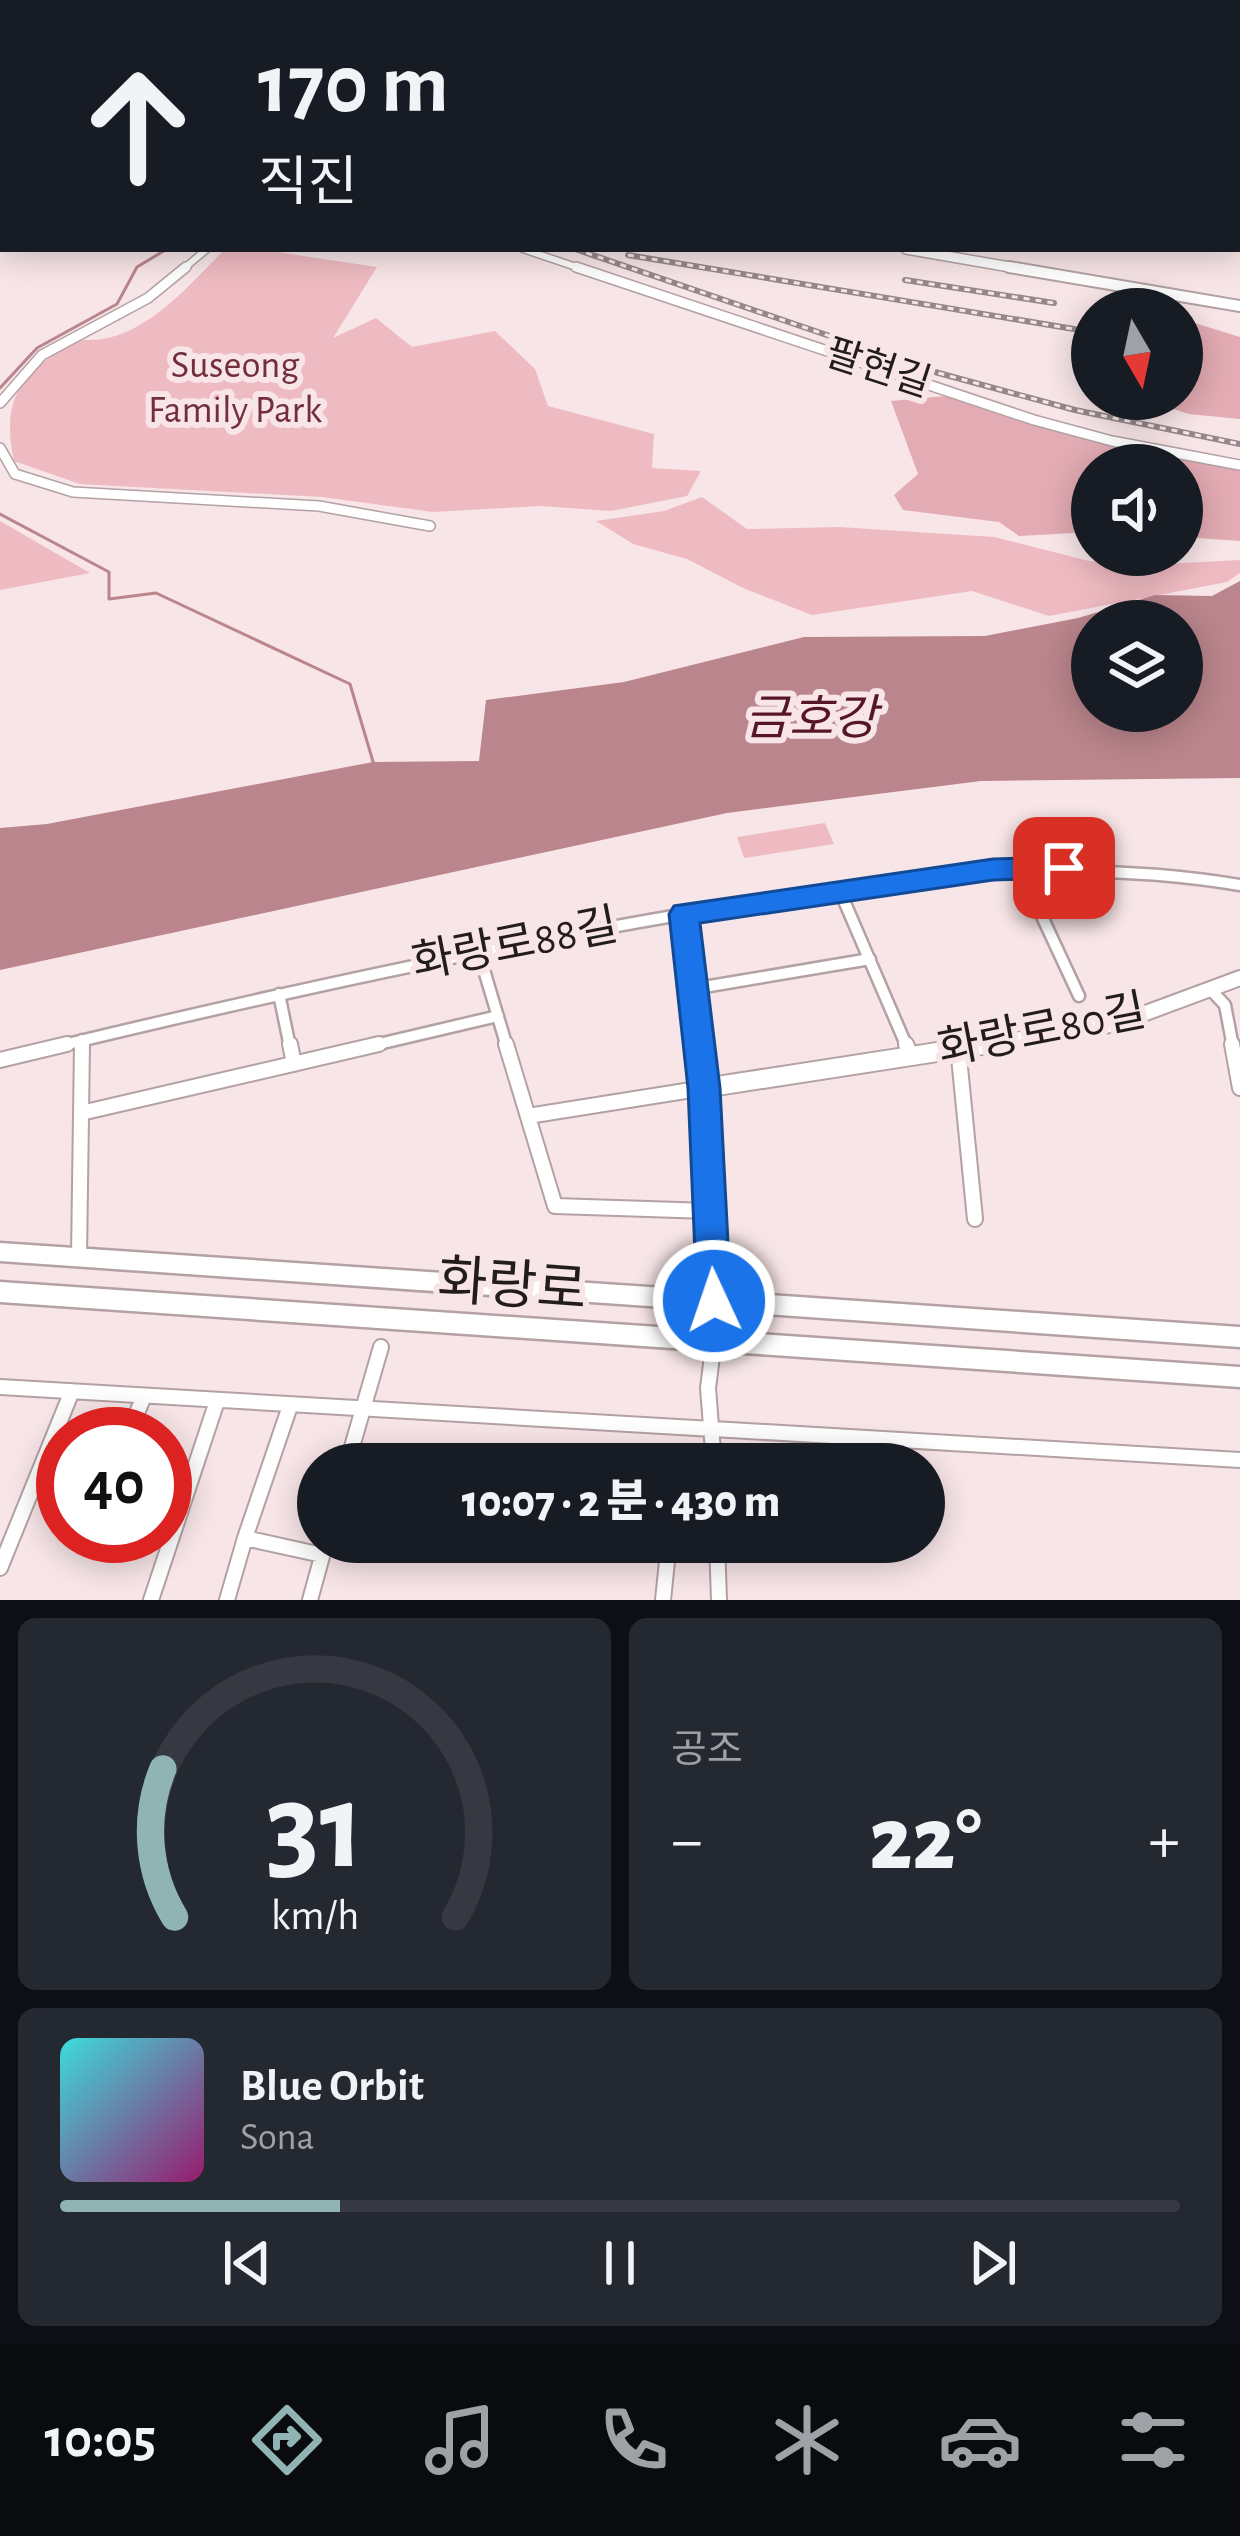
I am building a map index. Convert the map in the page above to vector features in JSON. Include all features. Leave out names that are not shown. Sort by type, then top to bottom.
[{"type":"main road","name":"화랑로","points":[[0,1252],[1240,1337]]},
{"type":"main road","name":"화랑로","points":[[0,1292],[1240,1377]]},
{"type":"street","points":[[0,403],[42,355],[148,298],[203,252]]},
{"type":"street","name":"팔현길","points":[[532,252],[1034,420],[1112,441],[1240,465]]},
{"type":"street","points":[[924,252],[1240,306]]},
{"type":"street","points":[[0,448],[6,467],[21,477],[75,492],[324,509],[430,526]]},
{"type":"street","name":"화랑로88길","points":[[0,1060],[478,950],[839,889],[1020,869],[1108,867],[1240,885]]},
{"type":"street","points":[[1020,869],[1078,996]]},
{"type":"street","name":"화랑로80길","points":[[839,889],[911,1056]]},
{"type":"street","points":[[684,914],[704,1088],[715,1341],[706,1367],[705,1410],[713,1443]]},
{"type":"street","points":[[478,950],[555,1206],[709,1211]]},
{"type":"street","points":[[692,989],[869,959]]},
{"type":"street","name":"화랑로80길","points":[[528,1116],[1115,1024],[1240,979]]},
{"type":"street","points":[[1211,991],[1225,1005],[1240,1088]]},
{"type":"street","points":[[279,994],[294,1064]]},
{"type":"street","points":[[81,1114],[498,1016]]},
{"type":"street","points":[[79,1257],[82,1040]]},
{"type":"street","points":[[958,1047],[975,1219]]},
{"type":"street","points":[[352,1443],[381,1347]]},
{"type":"street","points":[[0,1387],[1240,1460]]},
{"type":"street","points":[[2,1563],[72,1391]]},
{"type":"street","points":[[139,1407],[144,1396]]},
{"type":"street","points":[[192,1467],[217,1401]]},
{"type":"street","points":[[227,1600],[290,1406]]},
{"type":"street","points":[[245,1538],[297,1545]]},
{"type":"street","points":[[151,1600],[160,1563]]},
{"type":"street","points":[[310,1600],[320,1563]]},
{"type":"street","points":[[663,1600],[667,1563]]},
{"type":"street","points":[[718,1563],[719,1600]]},
{"type":"green space","name":"Suseong Family Park","points":[[222,252],[277,252],[377,267],[333,338],[376,318],[412,347],[495,331],[535,369],[548,406],[654,434],[652,468],[701,471],[687,496],[611,511],[540,506],[433,512],[322,497],[80,484],[14,461],[10,419],[13,403],[29,376],[76,339],[120,335],[177,297]]},
{"type":"green space","points":[[702,497],[747,529],[839,527],[994,537],[1071,556],[1071,576],[1203,576],[1203,562],[1240,560],[1240,573],[1227,582],[1133,600],[1071,600],[1071,612],[1049,616],[972,591],[812,615],[687,559],[633,544],[596,521],[664,511]]},
{"type":"green space","points":[[0,521],[90,573],[0,590]]},
{"type":"green space","points":[[825,823],[834,844],[744,858],[737,837]]},
{"type":"shaded area","points":[[1203,326],[1240,337],[1240,419],[1203,415]]},
{"type":"shaded area","points":[[946,396],[1119,444],[1071,444],[1071,533],[1019,536],[999,522],[903,510],[894,495],[918,474],[891,401]]},
{"type":"shaded area","points":[[1203,461],[1240,469],[1240,541],[1203,538]]},
{"type":"water","name":"금호강","points":[[1240,581],[1240,778],[981,781],[727,813],[0,970],[0,828],[47,824],[373,762],[479,761],[486,700],[624,682],[804,637],[985,636],[1071,619],[1071,732],[1203,732],[1203,600],[1138,600],[1155,595],[1212,596]]},
{"type":"waterway","points":[[0,388],[37,348],[117,304],[137,267],[162,252]]},
{"type":"waterway","points":[[0,514],[109,572],[109,599],[156,593],[350,684],[374,765]]},
{"type":"railway","points":[[584,252],[935,372],[1075,410],[1240,444]]},
{"type":"railway","points":[[628,255],[1071,329]]},
{"type":"railway","points":[[905,280],[1054,303]]},
{"type":"route","points":[[714,1301],[704,1088],[684,914],[993,869],[1064,868]]}]
